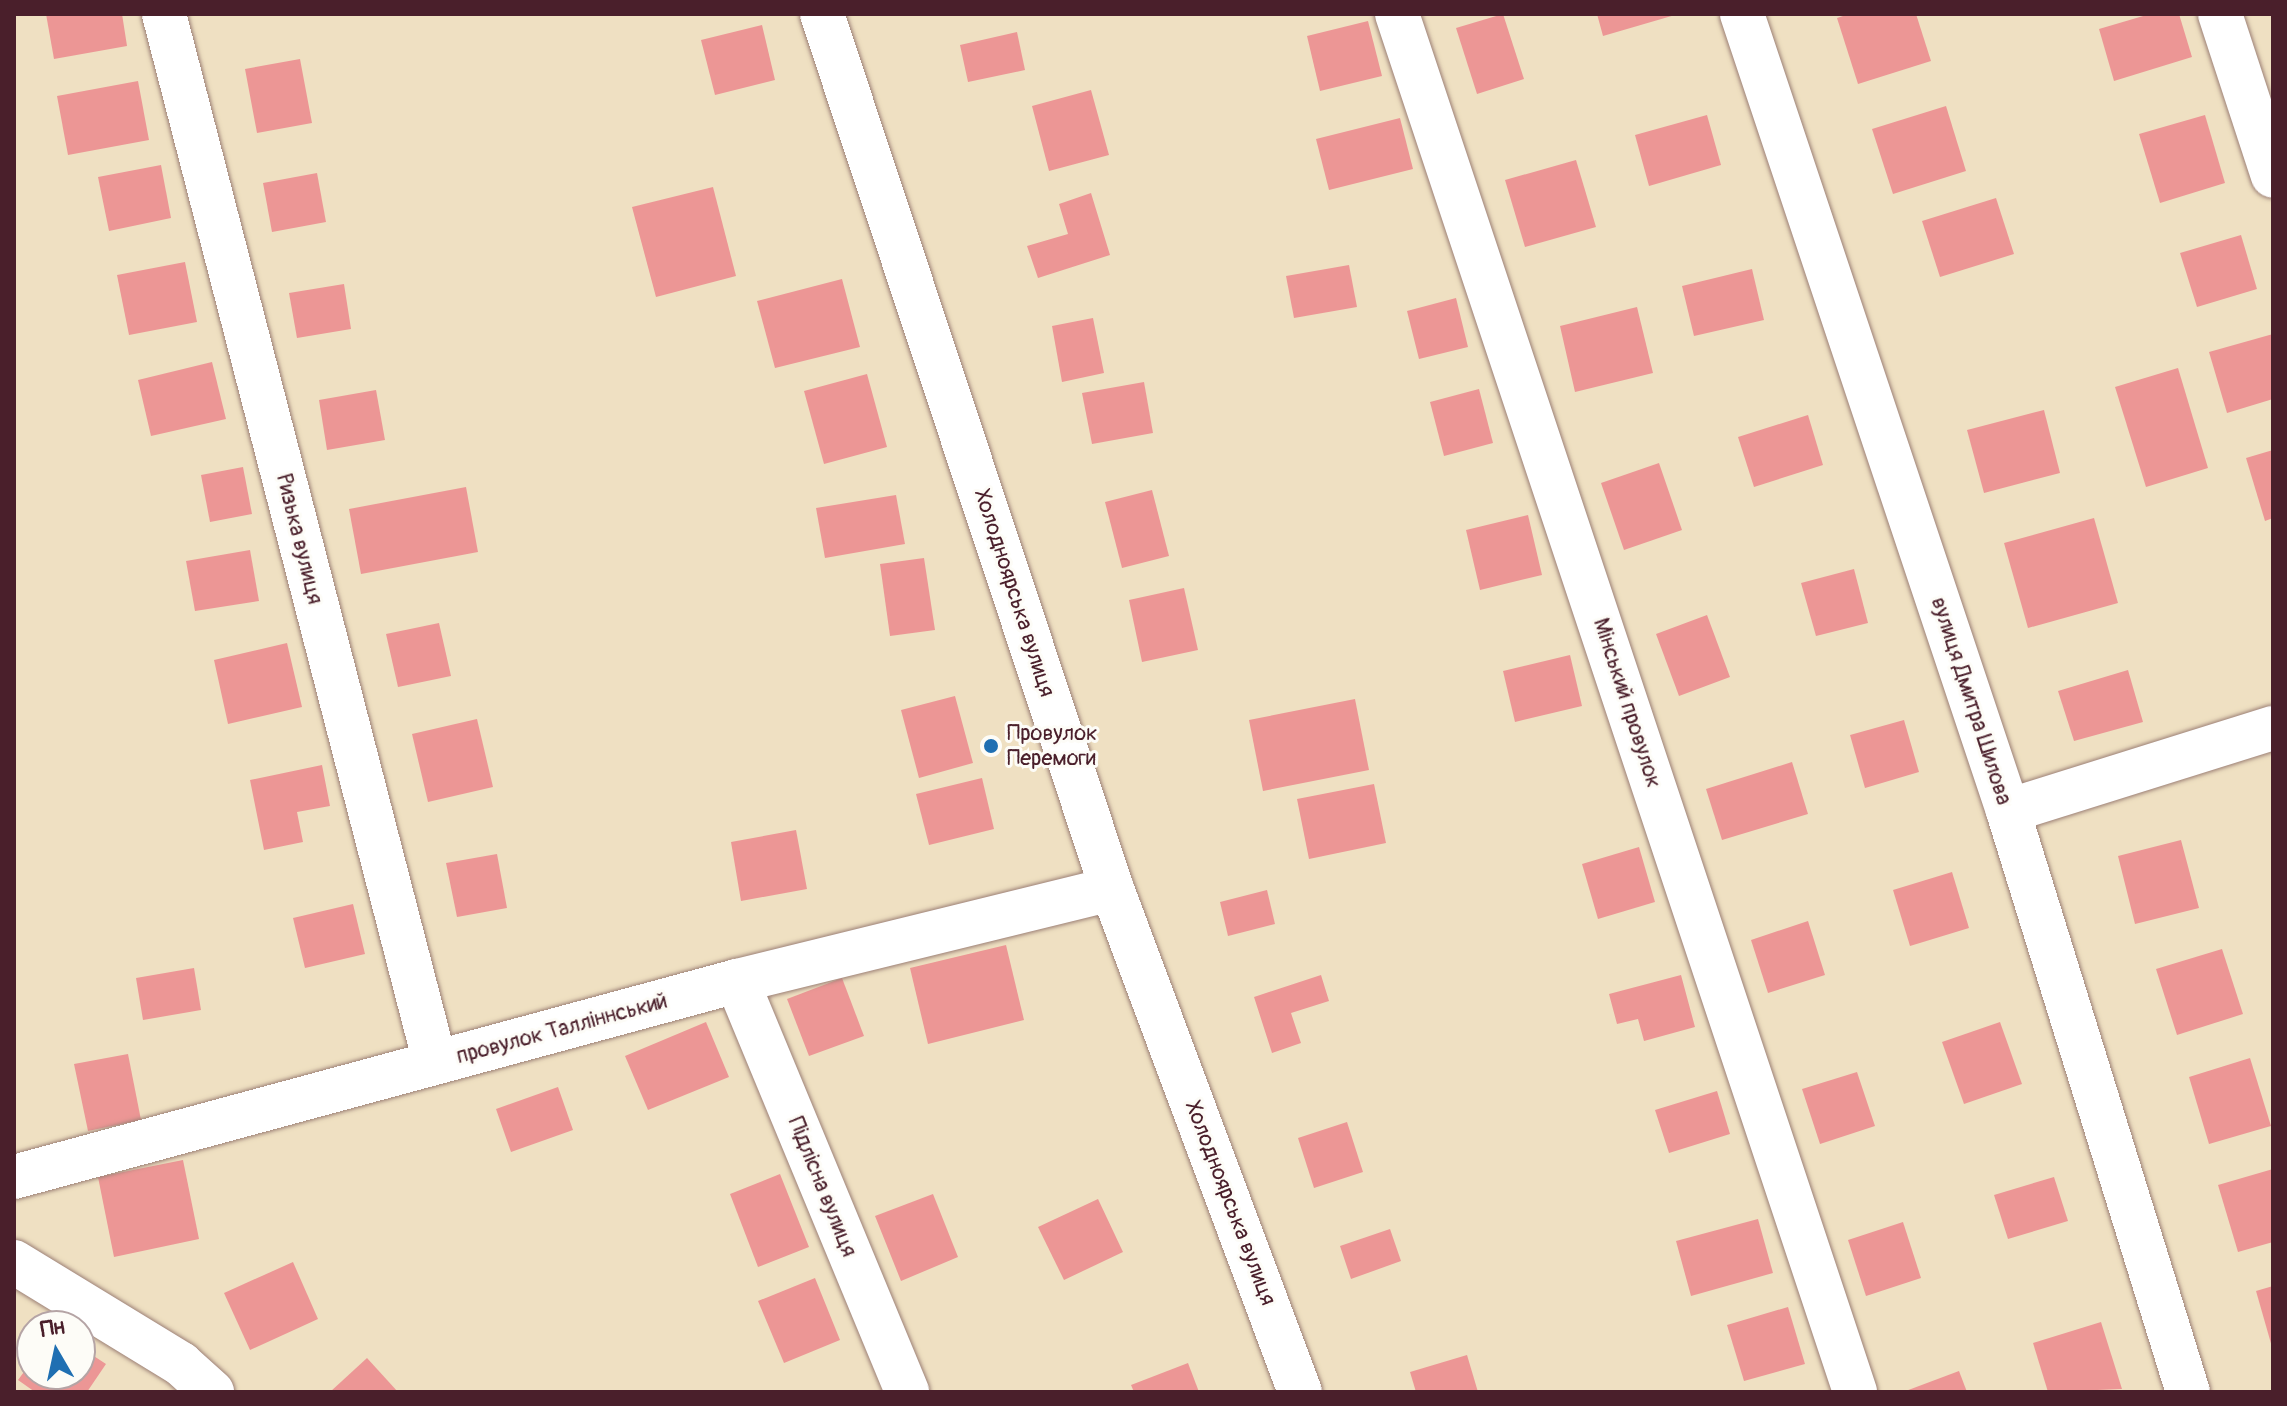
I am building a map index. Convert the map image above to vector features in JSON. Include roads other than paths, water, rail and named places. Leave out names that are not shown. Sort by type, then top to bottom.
[{"type":"street","name":"Ризька вулиця","points":[[164,14],[435,1063]]},
{"type":"street","name":"Холодноярська вулиця","points":[[822,14],[1112,889],[1300,1392]]},
{"type":"street","name":"Мінський провулок","points":[[1397,14],[1855,1392]]},
{"type":"street","name":"вулиця Дмитра Шилова","points":[[1742,14],[2008,811],[2188,1392]]},
{"type":"street","points":[[2220,14],[2273,176]]},
{"type":"street","points":[[2008,811],[2273,728]]},
{"type":"street","name":"провулок Талліннський","points":[[14,1177],[737,981],[1112,889]]},
{"type":"street","name":"Підлісна вулиця","points":[[737,981],[907,1392]]},
{"type":"street","points":[[14,1262],[181,1364],[212,1392]]},
{"type":"place","name":"Провулок Перемоги","points":[[991,746]]}]
